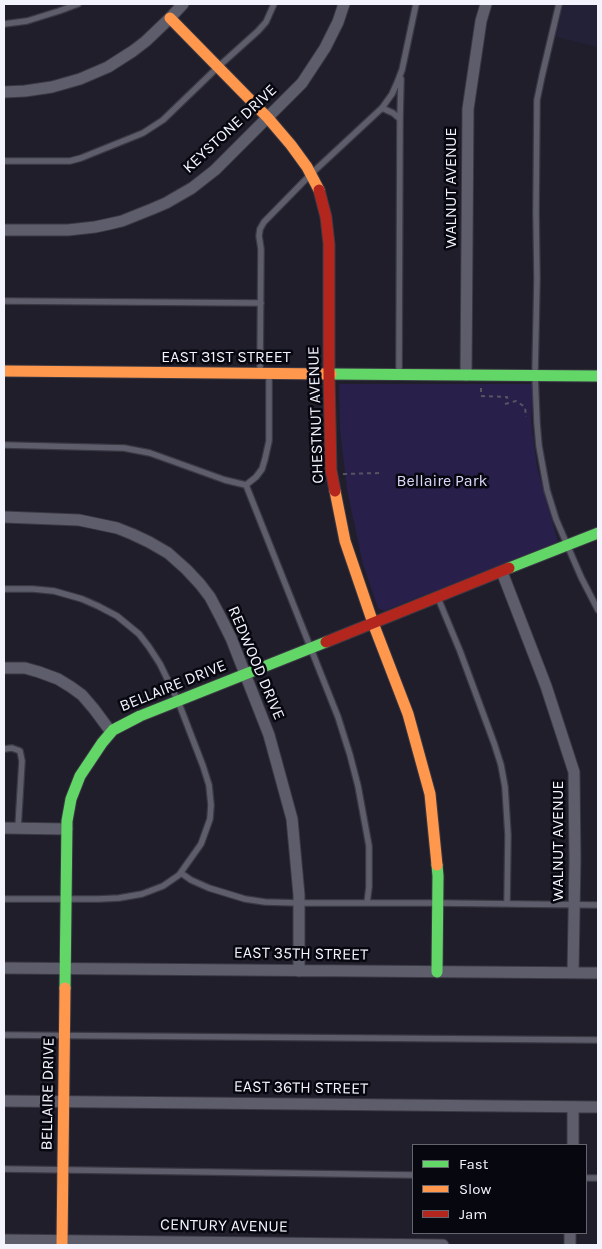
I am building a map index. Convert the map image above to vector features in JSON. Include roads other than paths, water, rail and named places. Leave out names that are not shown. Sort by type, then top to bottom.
[{"type":"street","points":[[4,92],[52,87],[95,73],[133,52],[183,4]]},
{"type":"street","name":"KEYSTONE DRIVE","points":[[4,230],[54,230],[95,227],[152,209],[180,195],[215,170],[293,93],[309,73],[332,34],[344,4]]},
{"type":"street","name":"WALNUT AVENUE","points":[[466,375],[468,108],[481,21],[486,4]]},
{"type":"street","name":"CHESTNUT AVENUE","points":[[170,18],[268,118],[307,167],[319,191],[326,217],[329,244],[331,470],[345,541],[373,623],[408,714],[430,794],[438,876],[437,972]]},
{"type":"street","name":"EAST 31ST STREET","points":[[4,371],[598,376]]},
{"type":"street","name":"REDWOOD DRIVE","points":[[4,517],[80,520],[98,523],[132,534],[168,554],[186,569],[210,598],[227,630],[269,735],[292,820],[299,903],[299,971]]},
{"type":"street","name":"BELLAIRE DRIVE","points":[[62,1243],[67,821],[71,799],[80,776],[93,755],[111,732],[131,720],[598,533]]},
{"type":"street","name":"WALNUT AVENUE","points":[[502,572],[546,686],[574,772],[573,973]]},
{"type":"street","points":[[4,668],[20,668],[58,679],[82,695],[111,732]]},
{"type":"street","points":[[4,828],[67,829]]},
{"type":"street","name":"EAST 35TH STREET","points":[[4,968],[598,973]]},
{"type":"street","name":"EAST 36TH STREET","points":[[4,1101],[598,1107]]},
{"type":"street","points":[[573,1107],[573,1144]]},
{"type":"street","name":"CENTURY AVENUE","points":[[4,1240],[62,1243],[443,1245]]},
{"type":"lane","points":[[4,24],[27,20],[78,4]]},
{"type":"lane","points":[[4,161],[70,161],[142,133],[164,120],[258,31],[266,22],[274,4]]},
{"type":"lane","points":[[246,485],[256,477],[262,468],[269,441],[261,303],[260,229],[264,222],[311,174],[382,108],[392,94],[402,70],[416,4]]},
{"type":"lane","points":[[559,4],[537,100],[536,423],[544,476],[556,519],[581,577],[598,610]]},
{"type":"lane","points":[[399,374],[400,120],[402,70]]},
{"type":"lane","points":[[382,108],[393,113],[400,120]]},
{"type":"lane","points":[[4,301],[261,303]]},
{"type":"lane","points":[[4,445],[124,448],[150,453],[225,480],[246,485]]},
{"type":"lane","points":[[246,485],[338,717],[350,756],[358,786],[369,846],[367,903]]},
{"type":"lane","points":[[4,589],[54,591],[82,599],[117,616],[139,634],[160,664],[178,701],[203,766],[209,785],[211,805],[210,819],[204,838],[196,852],[181,873],[163,886],[142,894],[119,898],[4,899]]},
{"type":"lane","points":[[438,597],[460,651],[501,765],[505,787],[508,835],[507,904]]},
{"type":"lane","points":[[4,749],[12,748],[20,751],[22,761],[18,828]]},
{"type":"lane","points":[[181,873],[209,888],[245,899],[265,902],[598,905]]},
{"type":"lane","points":[[4,1036],[598,1040]]},
{"type":"lane","points":[[4,1169],[412,1175]]},
{"type":"park label","name":"Bellaire Park","points":[[442,481]]}]
